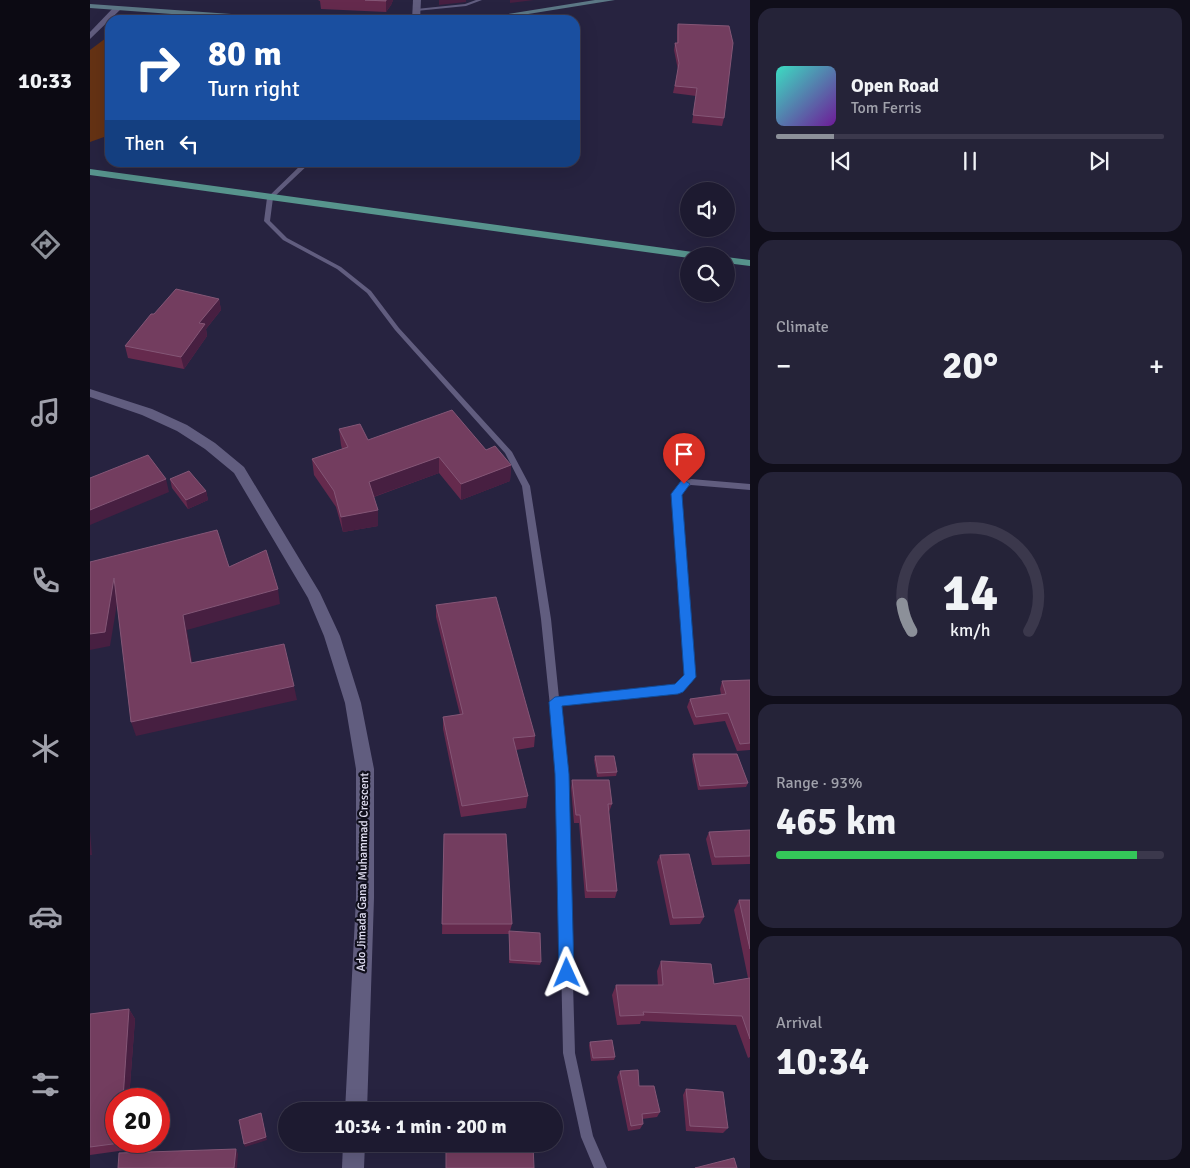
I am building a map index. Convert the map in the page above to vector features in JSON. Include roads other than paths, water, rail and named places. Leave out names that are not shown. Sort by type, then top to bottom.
[{"type":"main road","points":[[90,172],[680,253]]},
{"type":"main road","points":[[735,261],[750,263]]},
{"type":"street","points":[[416,15],[417,0]]},
{"type":"street","points":[[509,15],[612,0]]},
{"type":"street","points":[[90,6],[217,15]]},
{"type":"street","points":[[111,15],[118,8]]},
{"type":"street","points":[[90,37],[105,21]]},
{"type":"street","name":"Ado Jimada Gana Muhammad Crescent","points":[[90,393],[147,412],[182,428],[210,446],[238,470],[316,598],[332,636],[353,704],[365,770],[365,898],[356,1102]]},
{"type":"street","points":[[353,1168],[354,1152]]},
{"type":"lane","points":[[416,10],[466,5],[480,0]]},
{"type":"lane","points":[[303,167],[270,198],[267,221],[285,239],[339,268],[369,292],[397,329],[508,452],[526,486],[546,619],[562,774],[568,1053],[587,1137],[601,1168]]},
{"type":"lane","points":[[555,702],[678,689],[690,677],[676,494],[684,484],[691,482],[750,487]]}]
